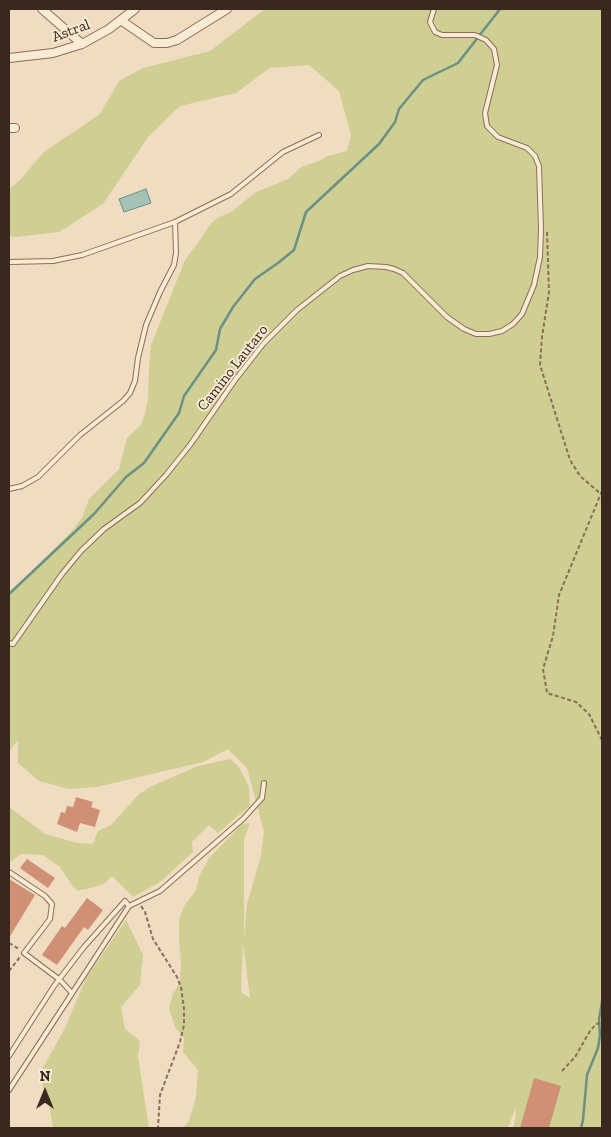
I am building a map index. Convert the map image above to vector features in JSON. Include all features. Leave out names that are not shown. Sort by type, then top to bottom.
[{"type":"street","points":[[42,9],[82,44]]},
{"type":"street","name":"Astral","points":[[9,58],[53,54],[82,44],[122,21],[134,9]]},
{"type":"street","points":[[122,21],[154,42],[167,43],[177,40],[227,9]]},
{"type":"lane","name":"Camino Lautaro","points":[[11,643],[71,562],[104,529],[129,513],[153,490],[184,453],[249,361],[280,326],[340,276],[368,266],[386,267],[402,273],[442,312],[464,329],[482,334],[496,333],[508,328],[518,319],[528,300],[537,270],[541,229],[540,171],[538,161],[527,148],[506,141],[494,134],[486,122],[485,113],[497,65],[494,49],[486,40],[475,36],[442,35],[435,32],[430,22],[434,9]]},
{"type":"lane","points":[[9,262],[53,261],[82,255],[175,222],[231,194],[283,152],[319,135]]},
{"type":"lane","points":[[9,489],[22,486],[38,477],[80,435],[123,401],[130,393],[146,325],[174,265],[176,253],[175,222]]},
{"type":"lane","points":[[9,1090],[129,906],[160,891],[243,819],[262,798],[264,783]]},
{"type":"lane","points":[[9,872],[45,896],[52,904],[50,919],[24,952],[60,980],[72,993]]},
{"type":"lane","points":[[9,1056],[54,986],[84,946],[125,901],[129,906]]},
{"type":"path","points":[[541,229],[548,233],[550,272],[540,366],[570,460],[580,476],[602,492],[559,595],[553,636],[543,669],[546,693],[576,702],[589,714],[602,740]]},
{"type":"path","points":[[138,902],[144,912],[153,939],[177,977],[181,987],[184,1009],[184,1025],[180,1042],[160,1095],[158,1128]]},
{"type":"path","points":[[9,943],[24,952],[9,971]]},
{"type":"path","points":[[562,1071],[575,1056],[590,1031],[596,1024],[602,1023]]},
{"type":"green space","points":[[265,9],[602,9],[602,1128],[513,1128],[516,1115],[515,1109],[508,1128],[182,1128],[189,1121],[196,1097],[198,1070],[183,1052],[184,1038],[175,1027],[169,1008],[173,994],[180,982],[179,920],[184,906],[196,890],[199,877],[209,858],[242,824],[250,823],[244,839],[244,937],[247,904],[261,856],[264,832],[247,768],[228,749],[203,762],[97,787],[69,789],[39,781],[18,763],[18,740],[9,751],[9,594],[71,532],[82,518],[89,499],[119,469],[127,438],[141,425],[145,414],[148,398],[151,345],[185,260],[209,226],[217,218],[231,212],[256,192],[288,179],[301,167],[328,156],[347,151],[351,135],[339,91],[309,65],[270,68],[236,93],[180,106],[148,137],[103,204],[59,232],[16,237],[9,236],[9,189],[19,181],[44,152],[100,114],[119,81],[143,68],[210,51]],"holes":[[[243,943],[250,998],[241,992]]]},
{"type":"green space","points":[[230,759],[239,767],[249,787],[250,806],[218,833],[209,825],[192,842],[193,852],[160,882],[133,897],[112,876],[105,883],[78,891],[73,887],[60,867],[43,855],[21,854],[9,863],[9,807],[45,834],[77,843],[93,844],[98,831],[111,825],[138,795],[150,787],[198,766]]},
{"type":"green space","points":[[126,920],[143,955],[140,985],[121,1007],[125,1029],[140,1041],[138,1056],[149,1128],[53,1128],[49,1104],[39,1075],[65,1028],[86,978]]},
{"type":"shaded area","points":[[146,189],[151,203],[124,212],[119,199]]},
{"type":"building","points":[[76,797],[93,802],[91,807],[100,810],[95,827],[80,823],[77,832],[57,824],[61,812],[65,813],[67,806],[73,807]]},
{"type":"building","points":[[27,859],[55,878],[48,888],[20,868]]},
{"type":"building","points":[[9,879],[35,895],[9,938]]},
{"type":"building","points":[[87,898],[103,910],[88,930],[84,927],[57,965],[42,955],[62,926],[65,928]]},
{"type":"building","points":[[534,1078],[561,1086],[549,1128],[520,1128]]},
{"type":"waterway","points":[[9,594],[94,514],[126,477],[144,463],[179,413],[184,396],[216,350],[220,329],[233,307],[255,279],[294,250],[306,212],[379,144],[395,122],[399,109],[423,80],[458,63],[500,9]]},
{"type":"waterway","points":[[581,1128],[587,1075],[598,1048],[600,1035],[599,1019],[602,1002]]}]
